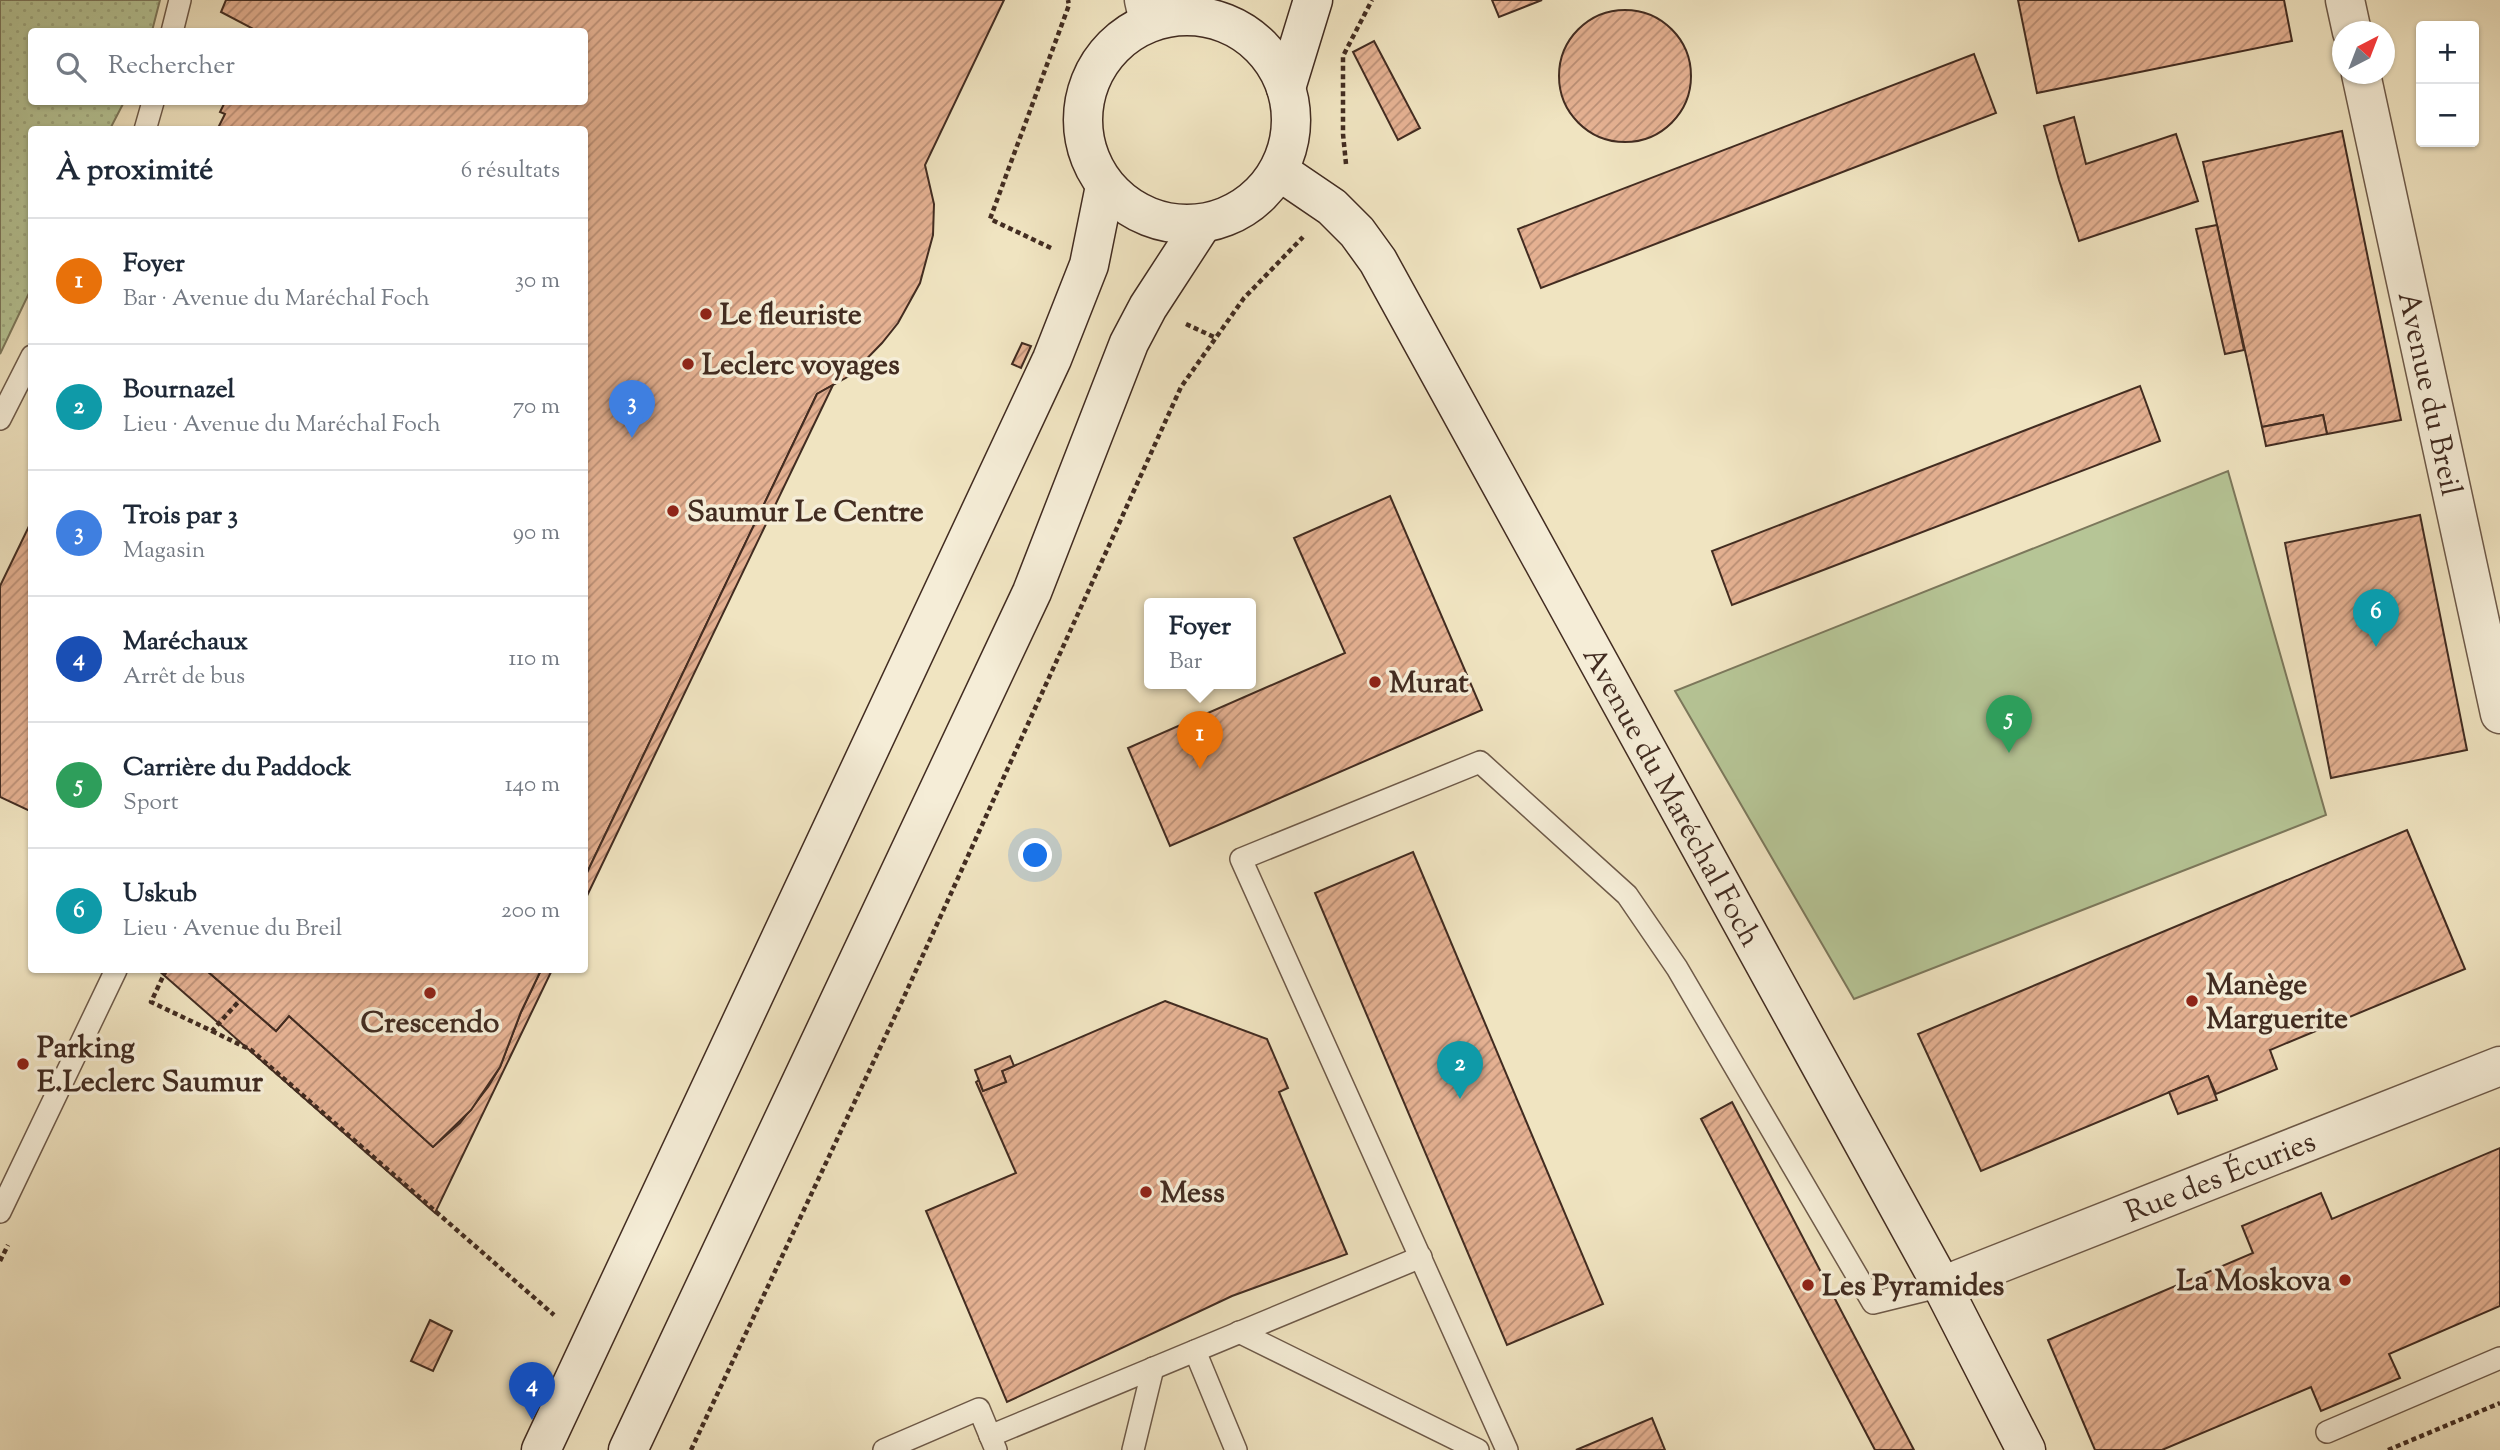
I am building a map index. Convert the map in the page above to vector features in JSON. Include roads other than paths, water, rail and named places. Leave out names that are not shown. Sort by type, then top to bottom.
[{"type":"main road","points":[[1286,88],[1313,0]]},
{"type":"main road","points":[[2345,0],[2350,21]]},
{"type":"main road","points":[[1218,9],[1235,27],[1257,43],[1275,63],[1286,88],[1291,116],[1289,145],[1279,171],[1265,191],[1247,207],[1225,218],[1202,224],[1166,223],[1133,210],[1105,186],[1089,158],[1082,126],[1085,93],[1098,63],[1147,11],[1179,16],[1218,9]]},
{"type":"main road","name":"Avenue du Breil","points":[[2363,84],[2500,714]]},
{"type":"main road","name":"Avenue du Maréchal Foch","points":[[1279,171],[1332,207],[1357,232],[1384,273],[1942,1286],[2026,1450]]},
{"type":"main road","points":[[541,1450],[1052,359],[1088,265],[1105,186]]},
{"type":"main road","points":[[628,1450],[1032,592],[1129,343],[1148,307],[1202,224]]},
{"type":"main road","name":"Rue des Écuries","points":[[1942,1286],[2500,1066]]},
{"type":"lane","points":[[173,28],[180,0]]},
{"type":"lane","points":[[146,126],[152,105]]},
{"type":"lane","points":[[0,419],[28,364]]},
{"type":"lane","points":[[1507,1450],[1241,859],[1479,762],[1627,895],[1677,968],[1873,1303],[1942,1286]]},
{"type":"lane","points":[[0,1212],[113,975]]},
{"type":"lane","points":[[884,1450],[979,1409],[993,1443],[1153,1368],[1421,1257]]},
{"type":"lane","points":[[1240,1332],[1478,1450]]},
{"type":"lane","points":[[1195,1351],[1236,1450]]},
{"type":"lane","points":[[2328,1432],[2500,1358]]},
{"type":"lane","points":[[1133,1450],[1153,1368]]},
{"type":"place","name":"Le fleuriste","points":[[706,314]]},
{"type":"place","name":"Leclerc voyages","points":[[688,364]]},
{"type":"place","name":"Trois par 3","points":[[632,438]]},
{"type":"place","name":"Saumur Le Centre","points":[[673,511]]},
{"type":"place","name":"Uskub","points":[[2376,647]]},
{"type":"place","name":"Murat","points":[[1375,682]]},
{"type":"place","name":"Carrière du Paddock","points":[[2009,753]]},
{"type":"place","name":"Foyer","points":[[1200,769]]},
{"type":"place","name":"Crescendo","points":[[430,993]]},
{"type":"place","name":"Manège Marguerite","points":[[2192,1001]]},
{"type":"place","name":"Parking E.Leclerc Saumur","points":[[23,1064]]},
{"type":"place","name":"Bournazel","points":[[1460,1099]]},
{"type":"place","name":"Mess","points":[[1146,1192]]},
{"type":"place","name":"La Moskova","points":[[2345,1280]]},
{"type":"place","name":"Les Pyramides","points":[[1808,1285]]},
{"type":"place","name":"Maréchaux","points":[[532,1420]]}]
